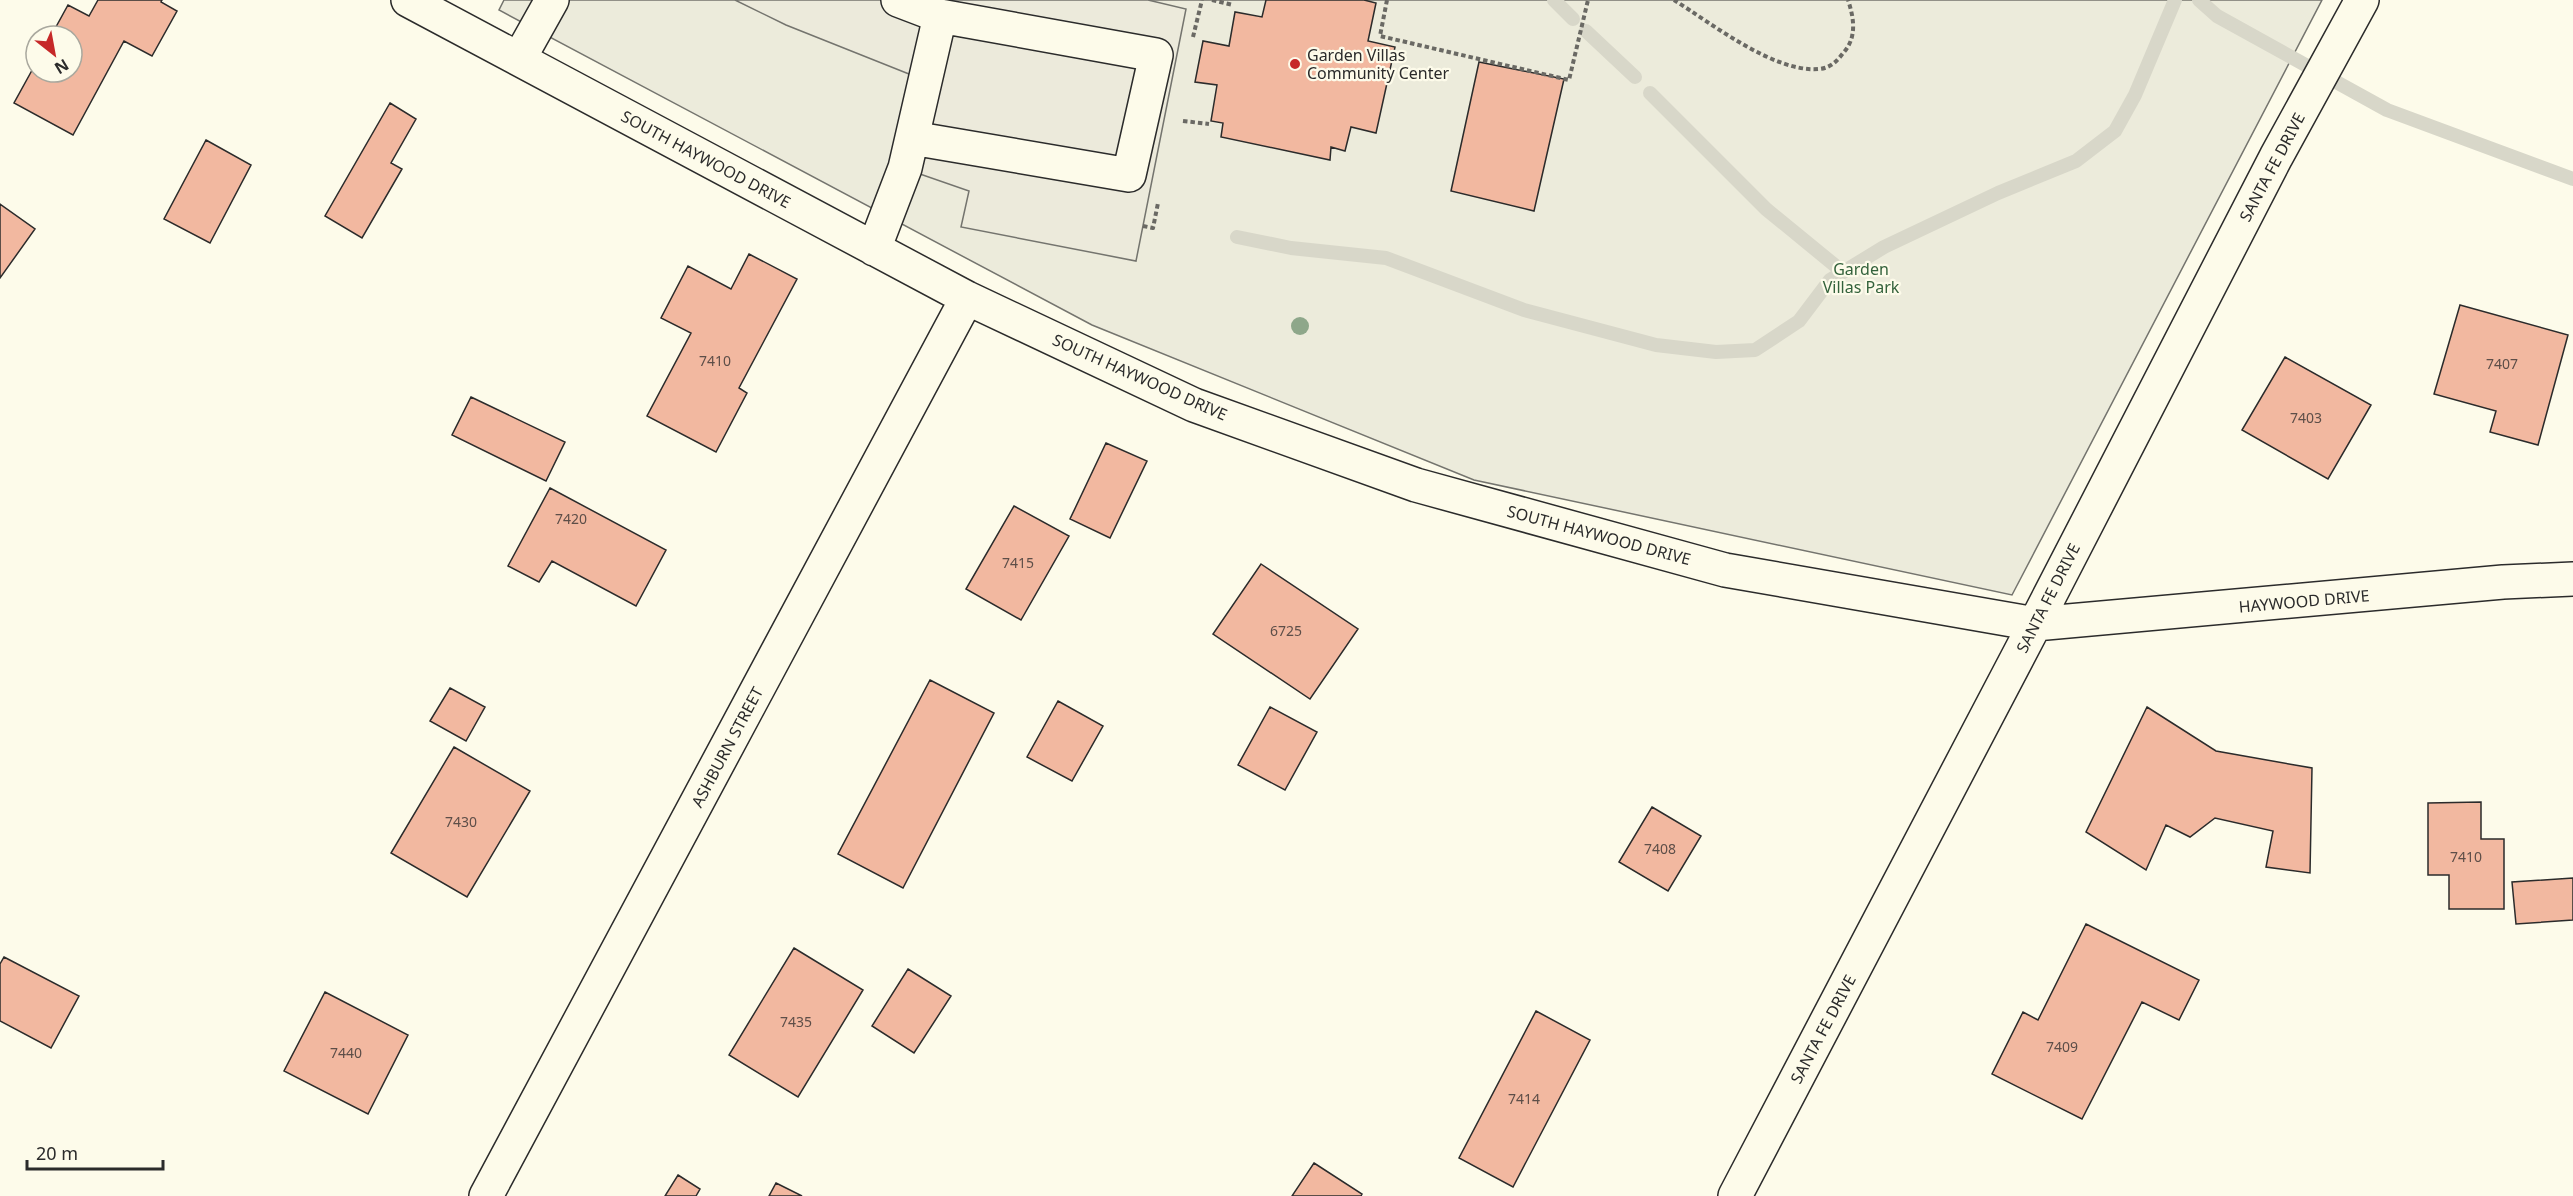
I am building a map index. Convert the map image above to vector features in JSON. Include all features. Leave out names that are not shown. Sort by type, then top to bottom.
[{"type":"street","name":"SOUTH HAYWOOD DRIVE","points":[[408,0],[967,298],[1194,405],[1416,485],[1725,570],[2035,624]]},
{"type":"street","points":[[519,59],[552,0]]},
{"type":"street","points":[[898,0],[940,16],[1156,55],[1129,175],[912,138]]},
{"type":"street","name":"SANTA FE DRIVE","points":[[1735,1196],[2361,0]]},
{"type":"street","points":[[874,249],[899,188],[940,16]]},
{"type":"street","name":"ASHBURN STREET","points":[[486,1196],[967,298]]},
{"type":"street","name":"HAYWOOD DRIVE","points":[[2035,624],[2503,582],[2573,579]]},
{"type":"path","points":[[1212,0],[1233,5]]},
{"type":"path","points":[[1387,0],[1380,36],[1569,80],[1588,0]]},
{"type":"path","points":[[1674,0],[1757,53],[1789,65],[1819,69],[1834,64],[1852,44],[1854,17],[1848,0]]},
{"type":"green space","name":"Garden Villas Park","points":[[504,0],[2322,0],[2012,595],[1474,480],[1092,325],[499,10]]},
{"type":"shaded area","points":[[735,0],[1148,0],[1186,9],[1136,261],[961,227],[969,191],[894,165],[914,76],[786,25]]},
{"type":"building","points":[[98,0],[162,0],[161,2],[177,11],[152,56],[124,41],[73,135],[14,103],[24,84],[84,84],[84,24],[58,24],[68,5],[89,16]]},
{"type":"building","name":"Garden Villas Community Center","points":[[1266,0],[1364,0],[1376,3],[1368,41],[1395,47],[1376,133],[1351,127],[1345,151],[1331,147],[1330,160],[1221,137],[1223,123],[1211,121],[1217,85],[1195,82],[1203,41],[1229,46],[1235,12],[1262,17]]},
{"type":"building","points":[[1479,62],[1564,79],[1534,211],[1451,191]]},
{"type":"building","points":[[390,103],[416,119],[391,163],[402,169],[362,238],[325,216]]},
{"type":"building","points":[[206,140],[251,165],[210,243],[164,219]]},
{"type":"building","points":[[0,204],[35,229],[0,278]]},
{"type":"building","points":[[749,254],[797,279],[739,388],[747,393],[716,452],[647,416],[691,333],[661,318],[688,266],[731,289]]},
{"type":"building","points":[[2460,305],[2568,335],[2538,445],[2490,432],[2496,411],[2434,394]]},
{"type":"building","points":[[2285,357],[2371,405],[2328,479],[2242,430]]},
{"type":"building","points":[[471,397],[565,442],[546,481],[452,435]]},
{"type":"building","points":[[1106,443],[1147,461],[1110,538],[1070,519]]},
{"type":"building","points":[[550,488],[666,550],[636,606],[552,561],[539,582],[508,566]]},
{"type":"building","points":[[1014,506],[1069,536],[1021,620],[966,589]]},
{"type":"building","points":[[1261,564],[1358,629],[1310,699],[1213,634]]},
{"type":"building","points":[[930,680],[994,713],[903,888],[838,854]]},
{"type":"building","points":[[450,688],[485,707],[466,741],[430,721]]},
{"type":"building","points":[[1058,701],[1103,726],[1072,781],[1027,757]]},
{"type":"building","points":[[1270,707],[1317,732],[1285,790],[1238,765]]},
{"type":"building","points":[[2147,707],[2216,751],[2312,768],[2310,873],[2266,867],[2273,831],[2215,818],[2190,837],[2166,825],[2146,870],[2086,832]]},
{"type":"building","points":[[454,747],[530,791],[467,897],[391,853]]},
{"type":"building","points":[[2481,802],[2481,839],[2504,839],[2504,909],[2449,909],[2449,875],[2428,875],[2428,803]]},
{"type":"building","points":[[1652,807],[1701,836],[1668,891],[1619,862]]},
{"type":"building","points":[[2573,878],[2573,920],[2516,924],[2512,882]]},
{"type":"building","points":[[2086,924],[2199,980],[2179,1020],[2142,1002],[2082,1119],[1992,1074],[2023,1012],[2038,1020]]},
{"type":"building","points":[[794,948],[863,990],[798,1097],[729,1055]]},
{"type":"building","points":[[4,957],[79,996],[51,1048],[0,1021],[0,964]]},
{"type":"building","points":[[908,969],[951,996],[914,1053],[872,1026]]},
{"type":"building","points":[[325,992],[408,1035],[368,1114],[284,1071]]},
{"type":"building","points":[[1536,1011],[1590,1040],[1513,1187],[1459,1158]]},
{"type":"building","points":[[1314,1163],[1362,1194],[1361,1196],[1292,1196]]},
{"type":"building","points":[[678,1175],[700,1189],[696,1196],[665,1196]]},
{"type":"building","points":[[776,1183],[802,1196],[769,1196]]},
{"type":"waterway","points":[[1554,0],[1573,19]]},
{"type":"waterway","points":[[1237,237],[1291,248],[1386,258],[1524,310],[1656,345],[1716,352],[1755,350],[1799,321],[1830,280],[1884,247],[1998,193],[2076,161],[2115,131],[2135,95],[2175,0]]},
{"type":"waterway","points":[[2199,0],[2217,16],[2387,110],[2573,179]]},
{"type":"waterway","points":[[1586,31],[1635,77]]},
{"type":"waterway","points":[[1650,93],[1766,209],[1843,272]]},
{"type":"place","name":"Garden Villas Community Center","points":[[1295,64]]}]
